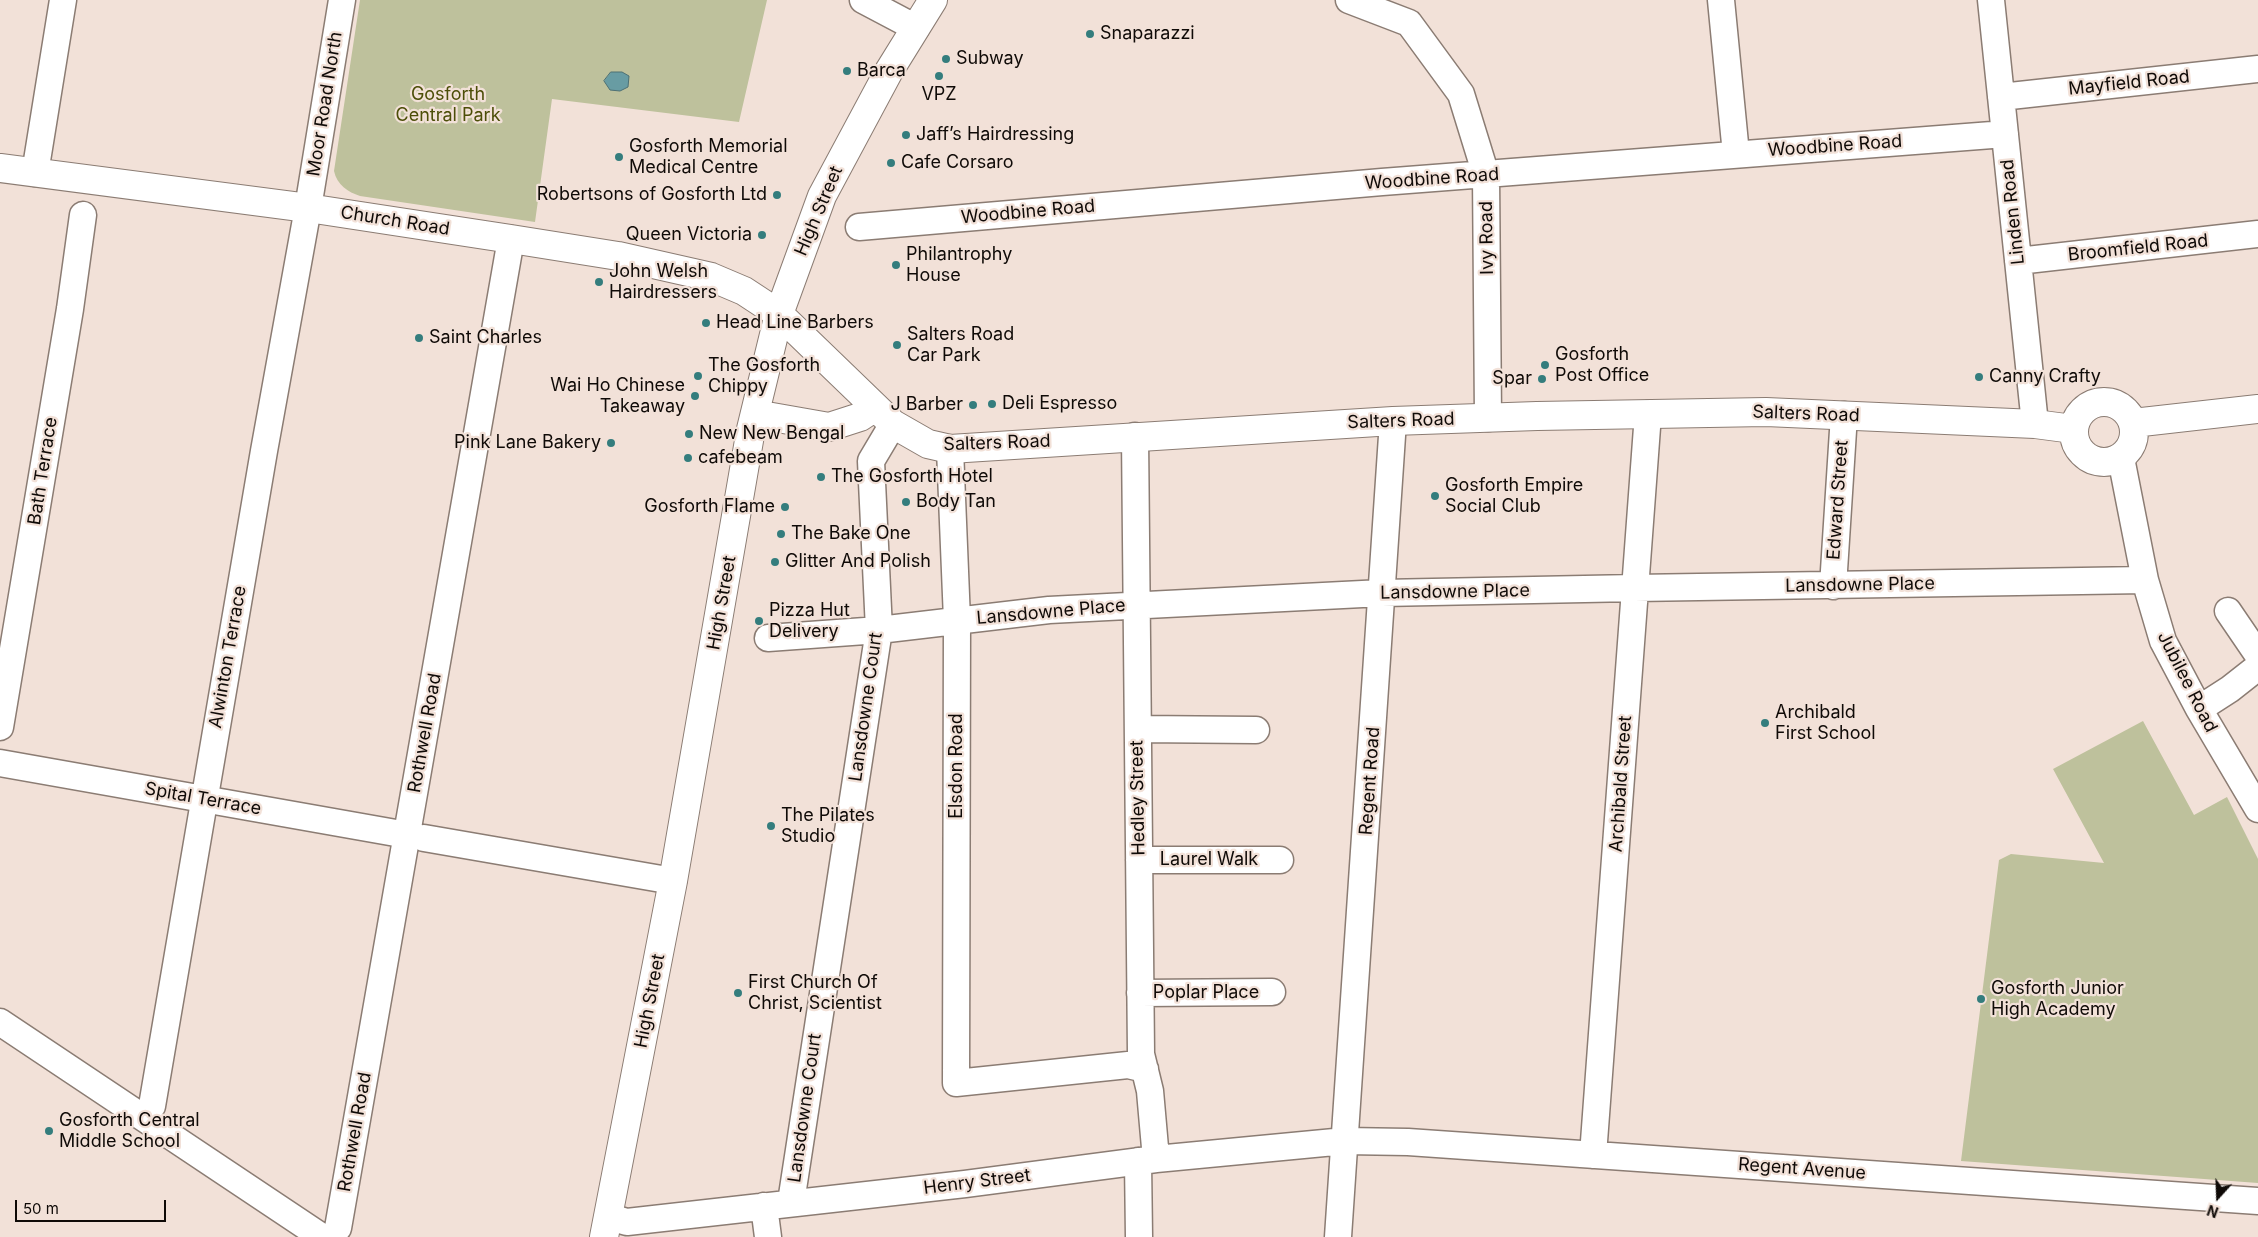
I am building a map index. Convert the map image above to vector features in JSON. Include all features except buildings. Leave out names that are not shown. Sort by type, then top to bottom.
[{"type":"main road","name":"High Street","points":[[607,1227],[673,881],[755,414],[779,314],[822,196],[889,71],[933,0]]},
{"type":"main road","name":"Church Road","points":[[0,168],[308,208],[618,256],[710,278],[744,291],[779,314]]},
{"type":"main road","name":"Salters Road","points":[[779,314],[884,415],[928,444],[950,449],[1393,421],[1648,414],[1766,412],[2035,424],[2074,429]]},
{"type":"main road","points":[[2104,401],[2119,405],[2127,412],[2133,423],[2134,434],[2132,445],[2121,458],[2111,462],[2100,462],[2090,459],[2076,445],[2074,429],[2077,418],[2083,409],[2093,403],[2104,401]]},
{"type":"main road","points":[[2133,423],[2258,409]]},
{"type":"main road","points":[[755,414],[829,427],[860,417],[884,415]]},
{"type":"street","points":[[35,173],[64,0]]},
{"type":"street","name":"Moor Road North","points":[[308,208],[342,0]]},
{"type":"street","points":[[863,0],[916,28]]},
{"type":"street","name":"Ivy Road","points":[[1349,0],[1410,23],[1461,94],[1486,175],[1488,418]]},
{"type":"street","points":[[1721,0],[1736,154]]},
{"type":"street","name":"Linden Road","points":[[1991,0],[2035,424]]},
{"type":"street","name":"Mayfield Road","points":[[2001,97],[2258,69]]},
{"type":"street","name":"Woodbine Road","points":[[859,227],[1736,154],[2005,134]]},
{"type":"street","name":"Alwinton Terrace","points":[[152,1106],[287,317],[308,208]]},
{"type":"street","name":"Bath Terrace","points":[[0,727],[70,308],[83,215]]},
{"type":"street","name":"Broomfield Road","points":[[2018,261],[2258,234]]},
{"type":"street","name":"Rothwell Road","points":[[330,1232],[415,836],[511,239]]},
{"type":"street","name":"Archibald Street","points":[[1593,1155],[1648,414]]},
{"type":"street","name":"Lansdowne Court","points":[[791,1202],[878,630],[871,461],[884,415]]},
{"type":"street","name":"Edward Street","points":[[1833,586],[1844,415]]},
{"type":"street","name":"Regent Road","points":[[1338,1237],[1393,421]]},
{"type":"street","name":"Hedley Street","points":[[1135,436],[1141,1054],[1150,1090],[1147,1160],[1139,1237]]},
{"type":"street","name":"Elsdon Road","points":[[950,449],[957,620],[956,1083],[1128,1065],[1145,1069]]},
{"type":"street","name":"Jubilee Road","points":[[2121,458],[2145,580],[2163,641],[2199,709],[2258,809]]},
{"type":"street","name":"Lansdowne Place","points":[[768,638],[878,630],[1049,610],[1382,594],[2145,580]]},
{"type":"street","points":[[2228,611],[2258,654]]},
{"type":"street","points":[[2199,709],[2230,689],[2258,667]]},
{"type":"street","points":[[1138,729],[1256,730]]},
{"type":"street","name":"Spital Terrace","points":[[0,763],[673,881]]},
{"type":"street","name":"Laurel Walk","points":[[1139,860],[1280,860]]},
{"type":"street","name":"Poplar Place","points":[[1140,993],[1272,992]]},
{"type":"street","points":[[0,1022],[330,1232]]},
{"type":"street","name":"Regent Avenue","points":[[1345,1141],[1408,1142],[2258,1201]]},
{"type":"street","name":"Henry Street","points":[[607,1227],[627,1222],[791,1202],[965,1184],[1147,1160],[1345,1141]]},
{"type":"street","points":[[764,1206],[768,1237]]},
{"type":"green space","name":"Gosforth Central Park","points":[[360,0],[767,0],[739,122],[552,99],[535,222],[360,196],[347,190],[340,184],[334,171]]},
{"type":"green space","points":[[2143,721],[2194,815],[2227,797],[2258,859],[2258,1183],[1961,1161],[1999,860],[2011,854],[2104,863],[2053,769]]},
{"type":"water","points":[[611,72],[622,72],[629,76],[628,87],[620,91],[610,90],[604,81]]},
{"type":"place","name":"Snaparazzi","points":[[1090,34]]},
{"type":"place","name":"Subway","points":[[946,59]]},
{"type":"place","name":"Barca","points":[[847,71]]},
{"type":"place","name":"VPZ","points":[[939,76]]},
{"type":"place","name":"Jaff’s Hairdressing","points":[[906,135]]},
{"type":"place","name":"Gosforth Memorial Medical Centre","points":[[619,157]]},
{"type":"place","name":"Cafe Corsaro","points":[[891,163]]},
{"type":"place","name":"Robertsons of Gosforth Ltd","points":[[777,195]]},
{"type":"place","name":"Queen Victoria","points":[[762,235]]},
{"type":"place","name":"Philantrophy House","points":[[896,265]]},
{"type":"place","name":"John Welsh Hairdressers","points":[[599,282]]},
{"type":"place","name":"Head Line Barbers","points":[[706,323]]},
{"type":"place","name":"Saint Charles","points":[[419,338]]},
{"type":"place","name":"Salters Road Car Park","points":[[897,345]]},
{"type":"place","name":"Gosforth Post Office","points":[[1545,365]]},
{"type":"place","name":"The Gosforth Chippy","points":[[698,376]]},
{"type":"place","name":"Canny Crafty","points":[[1979,377]]},
{"type":"place","name":"Spar","points":[[1542,379]]},
{"type":"place","name":"Wai Ho Chinese Takeaway","points":[[695,396]]},
{"type":"place","name":"Deli Espresso","points":[[992,404]]},
{"type":"place","name":"J Barber","points":[[973,405]]},
{"type":"place","name":"New New Bengal","points":[[689,434]]},
{"type":"place","name":"Pink Lane Bakery","points":[[611,443]]},
{"type":"place","name":"cafebeam","points":[[688,458]]},
{"type":"place","name":"The Gosforth Hotel","points":[[821,477]]},
{"type":"place","name":"Gosforth Empire Social Club","points":[[1435,496]]},
{"type":"place","name":"Body Tan","points":[[906,502]]},
{"type":"place","name":"Gosforth Flame","points":[[785,507]]},
{"type":"place","name":"The Bake One","points":[[781,534]]},
{"type":"place","name":"Glitter And Polish","points":[[775,562]]},
{"type":"place","name":"Pizza Hut Delivery","points":[[759,621]]},
{"type":"place","name":"Archibald First School","points":[[1765,723]]},
{"type":"place","name":"The Pilates Studio","points":[[771,826]]},
{"type":"place","name":"First Church Of Christ, Scientist","points":[[738,993]]},
{"type":"place","name":"Gosforth Junior High Academy","points":[[1981,999]]},
{"type":"place","name":"Gosforth Central Middle School","points":[[49,1131]]}]
